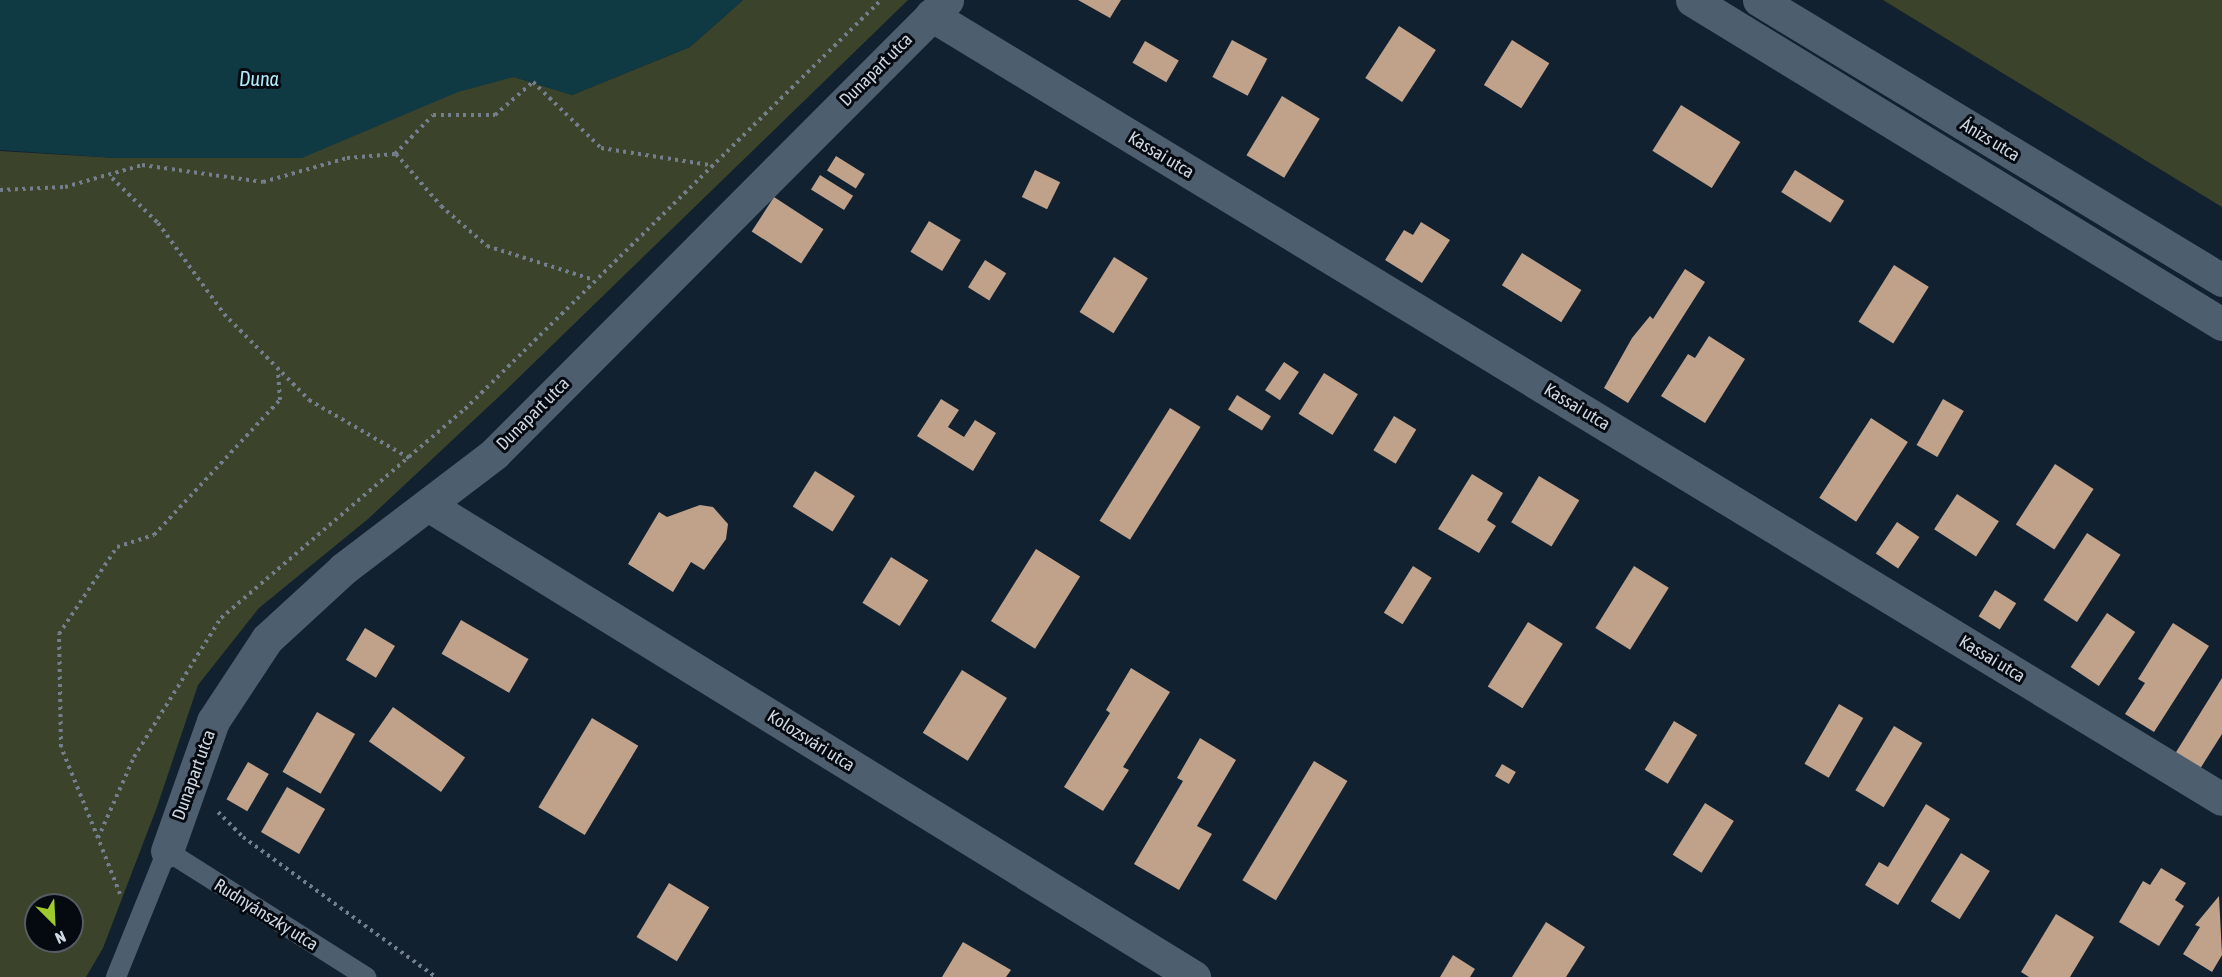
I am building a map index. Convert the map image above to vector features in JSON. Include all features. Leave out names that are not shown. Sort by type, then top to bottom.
[{"type":"street","points":[[1692,0],[2222,324]]},
{"type":"street","name":"Ánizs utca","points":[[1759,0],[2222,280]]},
{"type":"street","name":"Dunapart utca","points":[[167,851],[193,769],[213,721],[267,639],[343,569],[495,453],[939,7]]},
{"type":"street","name":"Kassai utca","points":[[939,7],[2222,799]]},
{"type":"street","name":"Kolozsvári utca","points":[[428,505],[1194,977]]},
{"type":"lane","points":[[116,977],[167,851]]},
{"type":"lane","name":"Rudnyánszky utca","points":[[167,851],[366,977]]},
{"type":"path","points":[[112,177],[158,223],[224,314],[309,400],[409,458],[465,409],[881,0]]},
{"type":"path","points":[[0,190],[65,187],[112,177],[142,165],[263,182],[347,158],[395,154],[433,115],[495,115],[533,82],[602,148],[711,165]]},
{"type":"path","points":[[395,154],[441,206],[487,246],[594,280]]},
{"type":"path","points":[[98,838],[61,747],[59,634],[117,547],[154,535],[280,400],[278,369]]},
{"type":"path","points":[[193,769],[215,809],[243,837],[436,977]]},
{"type":"shaded area","points":[[743,0],[908,0],[506,390],[368,519],[259,608],[198,685],[157,807],[103,948],[86,977],[0,977],[0,151],[117,158],[514,77],[572,95],[690,47]]},
{"type":"shaded area","points":[[1883,0],[2222,0],[2222,207]]},
{"type":"water","name":"Duna","points":[[0,0],[743,0],[690,47],[572,95],[514,77],[458,92],[302,158],[117,158],[0,150]]},
{"type":"building","points":[[1078,0],[1121,0],[1110,18]]},
{"type":"building","points":[[1399,26],[1436,50],[1402,102],[1365,78]]},
{"type":"building","points":[[1232,40],[1267,59],[1248,96],[1212,77]]},
{"type":"building","points":[[1512,40],[1549,63],[1521,108],[1484,85]]},
{"type":"building","points":[[1145,41],[1179,60],[1166,82],[1132,63]]},
{"type":"building","points":[[1282,96],[1320,119],[1284,178],[1246,155]]},
{"type":"building","points":[[1681,105],[1740,142],[1712,188],[1652,151]]},
{"type":"building","points":[[836,156],[865,174],[856,188],[827,170]]},
{"type":"building","points":[[1035,170],[1060,182],[1047,209],[1022,197]]},
{"type":"building","points":[[1795,170],[1844,201],[1830,223],[1781,192]]},
{"type":"building","points":[[820,175],[853,196],[844,210],[811,189]]},
{"type":"building","points":[[774,197],[823,229],[801,264],[752,231]]},
{"type":"building","points":[[929,221],[961,240],[942,271],[910,252]]},
{"type":"building","points":[[1421,222],[1450,240],[1422,283],[1385,260],[1404,230],[1413,235]]},
{"type":"building","points":[[1522,253],[1581,290],[1561,322],[1502,285]]},
{"type":"building","points":[[1114,257],[1148,278],[1113,333],[1080,312]]},
{"type":"building","points":[[985,260],[1006,273],[989,300],[968,287]]},
{"type":"building","points":[[1894,265],[1929,287],[1893,344],[1858,322]]},
{"type":"building","points":[[1685,269],[1705,282],[1628,403],[1604,388],[1632,338],[1650,316],[1653,319]]},
{"type":"building","points":[[1709,336],[1745,359],[1705,423],[1661,396],[1688,354],[1695,358]]},
{"type":"building","points":[[1284,362],[1299,372],[1280,400],[1265,390]]},
{"type":"building","points":[[1324,373],[1358,394],[1332,435],[1299,414]]},
{"type":"building","points":[[1237,395],[1271,416],[1262,431],[1228,409]]},
{"type":"building","points":[[941,399],[959,410],[948,427],[964,437],[975,420],[996,433],[973,471],[917,436]]},
{"type":"building","points":[[1943,399],[1964,411],[1937,457],[1916,445]]},
{"type":"building","points":[[1170,408],[1201,427],[1130,540],[1100,521]]},
{"type":"building","points":[[1394,416],[1416,429],[1396,464],[1373,450]]},
{"type":"building","points":[[1871,418],[1908,442],[1856,522],[1819,498]]},
{"type":"building","points":[[2055,464],[2094,489],[2054,549],[2016,524]]},
{"type":"building","points":[[815,471],[855,496],[833,532],[793,507]]},
{"type":"building","points":[[1472,474],[1503,493],[1487,520],[1496,526],[1479,553],[1438,529]]},
{"type":"building","points":[[1539,476],[1579,500],[1551,546],[1511,522]]},
{"type":"building","points":[[1957,494],[1999,521],[1976,556],[1934,529]]},
{"type":"building","points":[[700,505],[713,507],[728,524],[726,539],[704,570],[691,562],[673,592],[628,564],[659,512],[667,517]]},
{"type":"building","points":[[1897,522],[1919,537],[1898,569],[1876,554]]},
{"type":"building","points":[[2087,533],[2121,555],[2077,622],[2043,600]]},
{"type":"building","points":[[1036,549],[1080,577],[1035,649],[991,621]]},
{"type":"building","points":[[891,557],[928,580],[900,626],[862,603]]},
{"type":"building","points":[[1413,566],[1432,578],[1403,624],[1384,613]]},
{"type":"building","points":[[1634,566],[1669,588],[1630,650],[1595,628]]},
{"type":"building","points":[[1995,590],[2016,603],[2000,630],[1979,616]]},
{"type":"building","points":[[2107,613],[2135,632],[2099,686],[2071,667]]},
{"type":"building","points":[[461,620],[529,659],[509,693],[442,654]]},
{"type":"building","points":[[1528,622],[1563,644],[1522,708],[1488,686]]},
{"type":"building","points":[[2173,623],[2209,646],[2154,732],[2125,714],[2145,683],[2138,679]]},
{"type":"building","points":[[365,628],[395,646],[376,678],[346,660]]},
{"type":"building","points":[[1131,668],[1170,692],[1123,767],[1129,770],[1103,811],[1064,787],[1110,713],[1106,710]]},
{"type":"building","points":[[962,670],[1007,698],[968,761],[923,733]]},
{"type":"building","points":[[2222,678],[2222,734],[2198,772],[2173,757]]},
{"type":"building","points":[[1839,704],[1863,718],[1829,778],[1804,764]]},
{"type":"building","points":[[393,707],[465,757],[441,792],[369,741]]},
{"type":"building","points":[[317,712],[355,734],[321,794],[282,772]]},
{"type":"building","points":[[592,718],[638,746],[585,835],[538,807]]},
{"type":"building","points":[[1674,721],[1697,735],[1668,784],[1645,770]]},
{"type":"building","points":[[1894,726],[1922,743],[1884,807],[1855,790]]},
{"type":"building","points":[[1200,738],[1236,760],[1197,826],[1212,834],[1179,890],[1134,864],[1183,781],[1177,778]]},
{"type":"building","points":[[1314,761],[1347,781],[1276,900],[1242,880]]},
{"type":"building","points":[[248,762],[269,774],[247,811],[226,799]]},
{"type":"building","points":[[1502,764],[1516,772],[1509,784],[1495,776]]},
{"type":"building","points":[[287,787],[325,809],[299,854],[261,832]]},
{"type":"building","points":[[1705,803],[1734,821],[1702,873],[1673,855]]},
{"type":"building","points":[[1926,804],[1950,819],[1898,905],[1865,885],[1879,862],[1888,867]]},
{"type":"building","points":[[1961,853],[1990,871],[1960,919],[1931,901]]},
{"type":"building","points":[[2161,868],[2186,883],[2175,900],[2184,906],[2159,946],[2119,922],[2143,881],[2150,885]]},
{"type":"building","points":[[669,883],[709,907],[677,961],[637,937]]},
{"type":"building","points":[[2219,896],[2222,955],[2212,972],[2183,954],[2200,927],[2195,925]]},
{"type":"building","points":[[2056,914],[2094,937],[2070,977],[2029,977],[2021,972]]},
{"type":"building","points":[[1546,922],[1585,947],[1566,977],[1512,977]]},
{"type":"building","points":[[963,942],[1011,970],[1006,977],[942,977]]},
{"type":"building","points":[[1453,955],[1475,969],[1470,977],[1440,977]]}]
